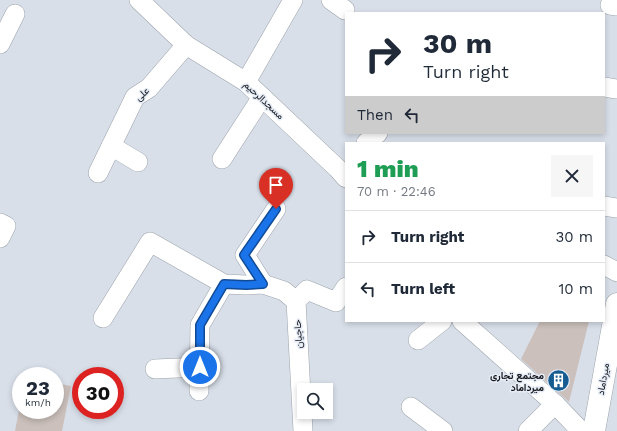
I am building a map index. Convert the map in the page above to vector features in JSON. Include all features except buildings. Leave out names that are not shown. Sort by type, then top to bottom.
[{"type":"main road","name":"میرداماد","points":[[594,431],[608,323],[617,304]]},
{"type":"street","points":[[246,82],[293,0]]},
{"type":"street","name":"مسجدالرحیم","points":[[144,2],[186,45],[246,82],[343,169]]},
{"type":"street","points":[[2,37],[15,14]]},
{"type":"street","name":"علی","points":[[98,173],[135,97],[149,88],[186,45]]},
{"type":"street","points":[[605,87],[617,89]]},
{"type":"street","points":[[222,159],[262,97]]},
{"type":"street","points":[[367,142],[377,134]]},
{"type":"street","points":[[111,146],[138,162]]},
{"type":"street","points":[[605,206],[617,208]]},
{"type":"street","points":[[263,284],[244,255],[276,209]]},
{"type":"street","points":[[0,223],[6,226],[0,238]]},
{"type":"street","points":[[103,318],[150,242],[224,284],[263,284],[284,291],[296,301],[307,290],[336,302],[345,289]]},
{"type":"street","points":[[605,266],[617,272]]},
{"type":"street","points":[[200,391],[200,325],[224,284]]},
{"type":"street","name":"حاجیان","points":[[296,301],[303,431]]},
{"type":"street","points":[[418,340],[441,322]]},
{"type":"street","points":[[463,322],[555,404],[581,431]]},
{"type":"street","points":[[155,369],[200,367]]},
{"type":"street","points":[[528,431],[555,404]]},
{"type":"street","points":[[411,407],[443,431]]},
{"type":"place","name":"مجتمع تجاری میرداماد","points":[[559,381]]},
{"type":"route","points":[[200,367],[200,325],[224,284],[263,284],[244,255],[276,209]]}]
